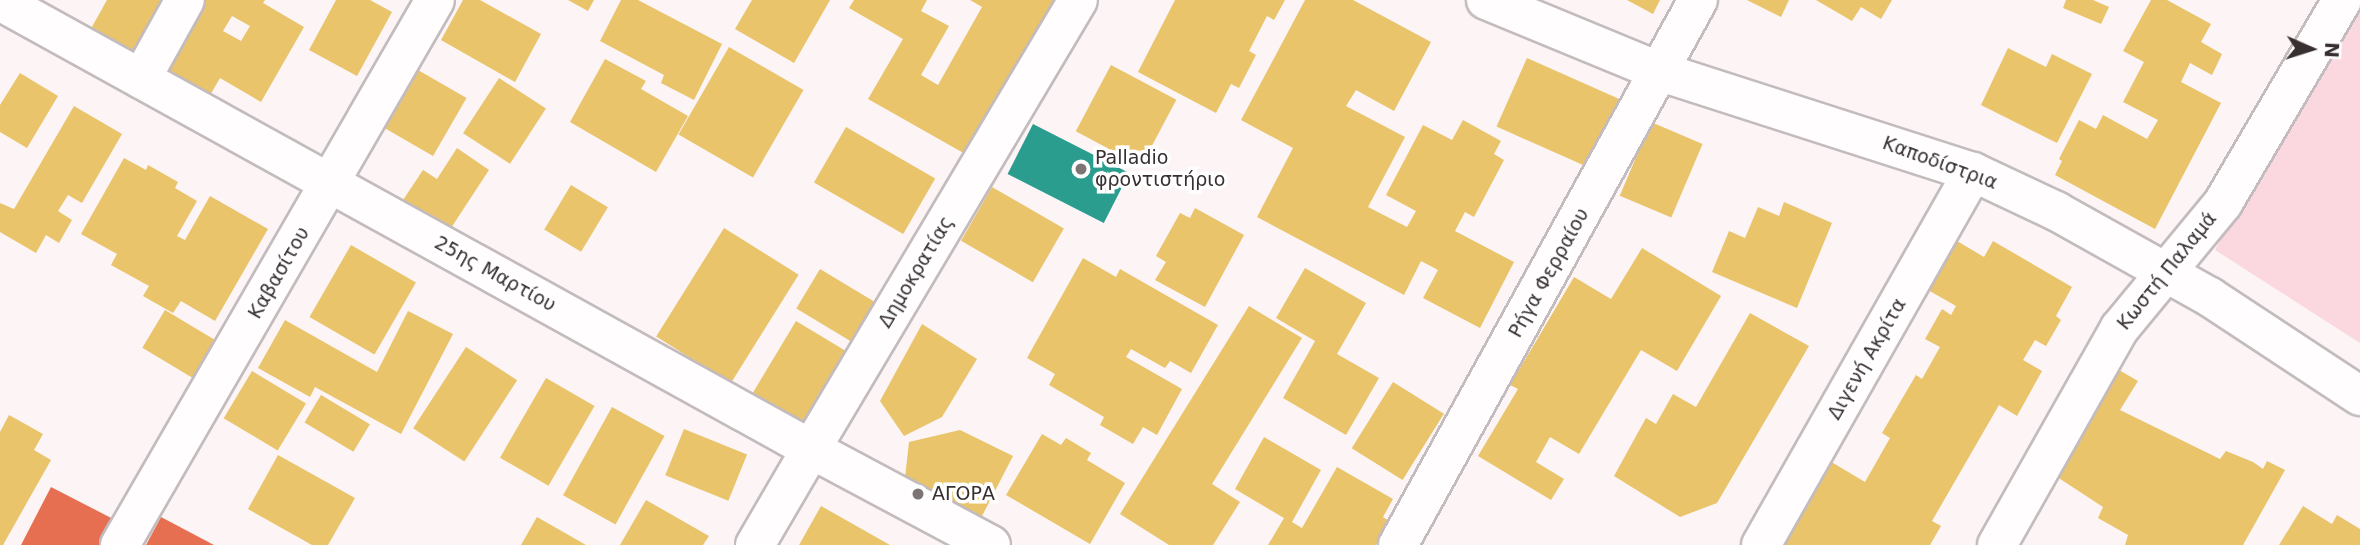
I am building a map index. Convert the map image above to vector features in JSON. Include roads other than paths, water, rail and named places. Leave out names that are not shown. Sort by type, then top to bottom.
[{"type":"street","points":[[141,79],[185,0]]},
{"type":"street","name":"Καβασίτου","points":[[120,545],[332,183],[435,0]]},
{"type":"street","name":"Δημοκρατίας","points":[[755,545],[1079,0]]},
{"type":"street","name":"Καποδίστρια","points":[[1486,0],[1661,72],[1973,172],[2056,211],[2210,297],[2360,396]]},
{"type":"street","name":"Ρήγα Φερραίου","points":[[1398,545],[1661,72],[1698,0]]},
{"type":"street","name":"Κωστή Παλαμά","points":[[1997,545],[2120,328],[2223,203],[2342,0]]},
{"type":"street","name":"25ης Μαρτίου","points":[[0,1],[811,449],[991,545]]},
{"type":"street","name":"Διγενή Ακρίτα","points":[[1761,545],[1973,172]]},
{"type":"place","name":"Palladio φροντιστήριο","points":[[1081,169]]},
{"type":"place","name":"ΑΓΟΡΑ","points":[[918,494]]}]
